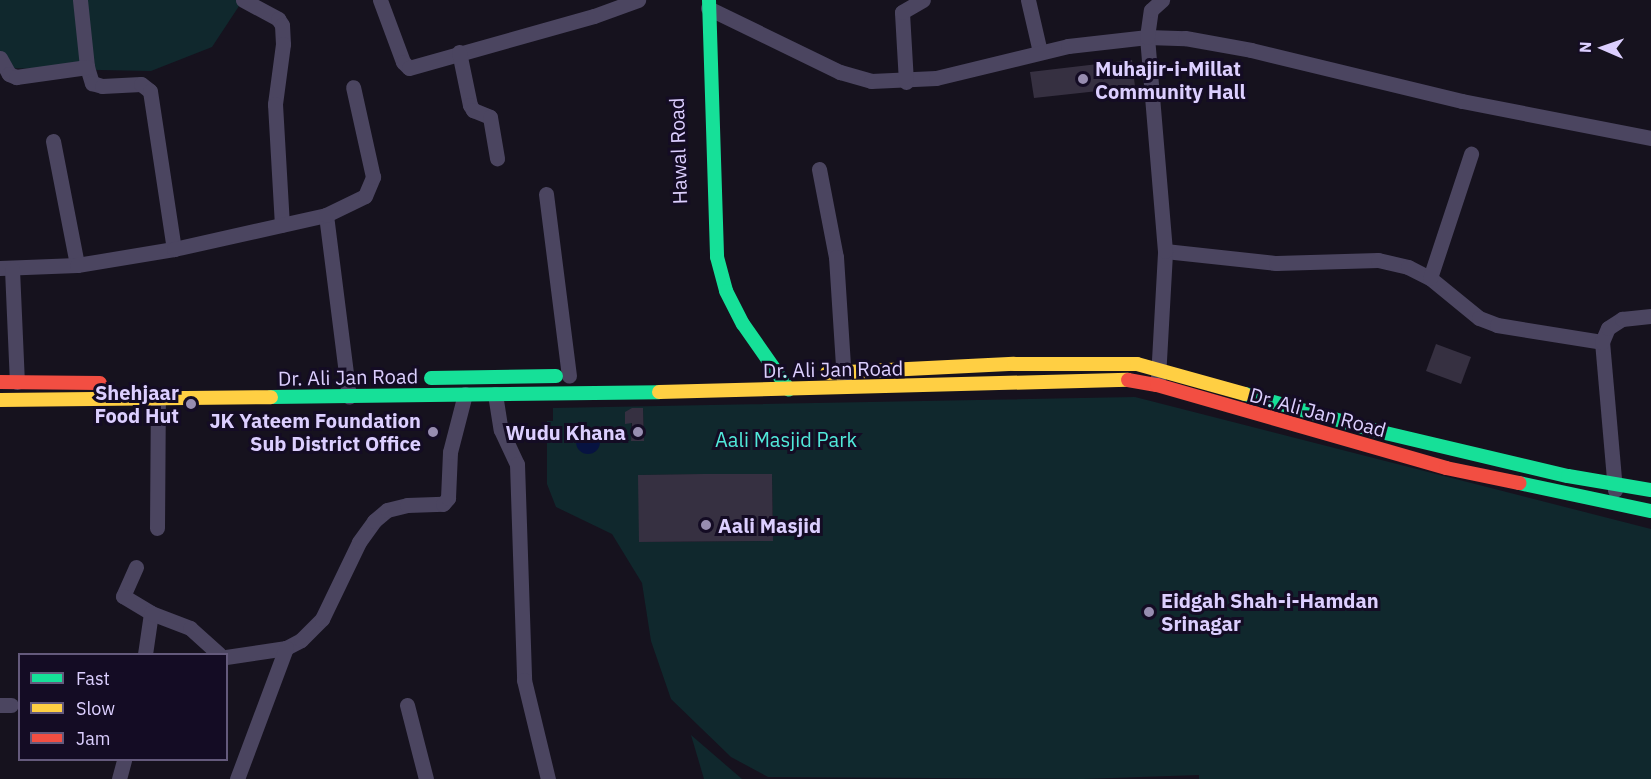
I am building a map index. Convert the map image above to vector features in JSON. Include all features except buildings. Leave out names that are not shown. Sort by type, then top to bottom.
[{"type":"main road","name":"Hawal Road","points":[[701,5],[714,227],[726,291]]},
{"type":"main road","name":"Hawal Road","points":[[703,267],[726,291],[769,374],[789,390]]},
{"type":"main road","name":"Dr. Ali Jan Road","points":[[769,374],[843,373],[1035,363],[1121,363],[1158,368],[1377,431],[1568,476],[1651,490]]},
{"type":"main road","points":[[659,375],[660,391]]},
{"type":"main road","name":"Dr. Ali Jan Road","points":[[419,379],[575,376]]},
{"type":"main road","name":"Dr. Ali Jan Road","points":[[165,383],[353,386],[495,394],[845,389],[1104,380],[1157,385],[1446,468],[1612,505],[1651,511]]},
{"type":"main road","points":[[0,381],[120,383]]},
{"type":"main road","name":"Dr. Ali Jan Road","points":[[0,400],[158,399],[353,386]]},
{"type":"street","points":[[80,0],[87,67],[96,85],[133,83],[150,91],[174,249]]},
{"type":"street","points":[[243,0],[278,19],[282,25],[284,44],[275,104],[282,225]]},
{"type":"street","points":[[380,0],[403,62],[409,68],[459,52],[594,16],[638,0]]},
{"type":"street","points":[[906,82],[902,12],[923,0]]},
{"type":"street","points":[[1028,0],[1040,52]]},
{"type":"street","points":[[1157,385],[1165,251],[1147,37],[1152,9],[1162,0]]},
{"type":"street","points":[[701,5],[840,72],[871,81],[906,82],[936,78],[1040,52],[1147,37],[1185,38],[1251,50],[1462,101],[1651,138]]},
{"type":"street","points":[[459,52],[470,105],[473,110],[490,117],[497,158]]},
{"type":"street","points":[[0,58],[9,74],[16,77],[87,67]]},
{"type":"street","points":[[17,382],[6,268],[77,265],[174,249],[326,214],[365,196],[372,188],[373,177],[353,87]]},
{"type":"street","points":[[53,141],[77,265]]},
{"type":"street","points":[[1430,278],[1471,154]]},
{"type":"street","points":[[819,169],[836,257],[845,389]]},
{"type":"street","points":[[546,194],[575,376]]},
{"type":"street","points":[[326,214],[353,386]]},
{"type":"street","points":[[1165,251],[1243,262],[1378,260],[1408,267],[1430,278],[1479,318],[1497,325],[1602,342]]},
{"type":"street","points":[[1612,505],[1616,483],[1602,342],[1608,328],[1622,319],[1651,316]]},
{"type":"street","points":[[228,657],[286,648],[312,632],[322,619],[359,542],[374,521],[387,510],[443,504],[448,498],[450,452],[465,394]]},
{"type":"street","points":[[495,394],[501,430],[517,464],[524,680],[548,779]]},
{"type":"street","points":[[157,528],[158,399]]},
{"type":"street","points":[[136,567],[123,596],[151,613],[190,628],[218,653]]},
{"type":"street","points":[[145,653],[151,613]]},
{"type":"street","points":[[237,779],[286,648]]},
{"type":"street","points":[[407,705],[426,779]]},
{"type":"street","points":[[119,779],[124,761]]},
{"type":"green space","points":[[0,0],[243,0],[212,47],[151,71],[0,68]]},
{"type":"green space","name":"Eidgah Shah-i-Hamdan Srinagar","points":[[1135,397],[1651,529],[1651,779],[1199,779],[1199,775],[1083,779],[768,777],[731,757],[671,699],[651,641],[642,583],[612,534],[556,507],[547,484],[547,421],[553,421],[553,408]],"holes":[[[632,408],[643,408],[644,441],[631,440]],[[584,431],[595,432],[599,438],[595,452],[578,447],[578,436]],[[772,474],[773,541],[639,542],[639,475]]]},
{"type":"green space","points":[[691,735],[742,779],[704,779]]},
{"type":"shaded area","points":[[588,430],[593,431],[599,437],[599,447],[593,453],[588,454],[583,453],[577,447],[576,442],[577,437],[583,431]]},
{"type":"traffic: fast","points":[[709,0],[717,257],[726,291],[743,324],[789,390]]},
{"type":"traffic: fast","points":[[431,378],[556,376]]},
{"type":"traffic: fast","points":[[271,397],[659,392]]},
{"type":"traffic: fast","points":[[1245,394],[1377,431],[1568,476],[1651,490]]},
{"type":"traffic: fast","points":[[1519,483],[1651,511]]},
{"type":"traffic: slow","points":[[827,373],[1014,364],[1137,364],[1245,394]]},
{"type":"traffic: slow","points":[[659,392],[1128,380]]},
{"type":"traffic: slow","points":[[0,400],[271,397]]},
{"type":"traffic: jam","points":[[1128,380],[1157,385],[1446,468],[1519,483]]},
{"type":"traffic: jam","points":[[0,382],[100,383]]},
{"type":"place","name":"Muhajir-i-Millat Community Hall","points":[[1083,79]]},
{"type":"place","name":"Shehjaar Food Hut","points":[[191,404]]},
{"type":"place","name":"JK Yateem Foundation Sub District Office","points":[[433,432]]},
{"type":"place","name":"Wudu Khana","points":[[638,432]]},
{"type":"place","name":"Aali Masjid","points":[[706,525]]},
{"type":"place","name":"Eidgah Shah-i-Hamdan Srinagar","points":[[1149,612]]},
{"type":"park label","name":"Aali Masjid Park","points":[[786,439]]}]
